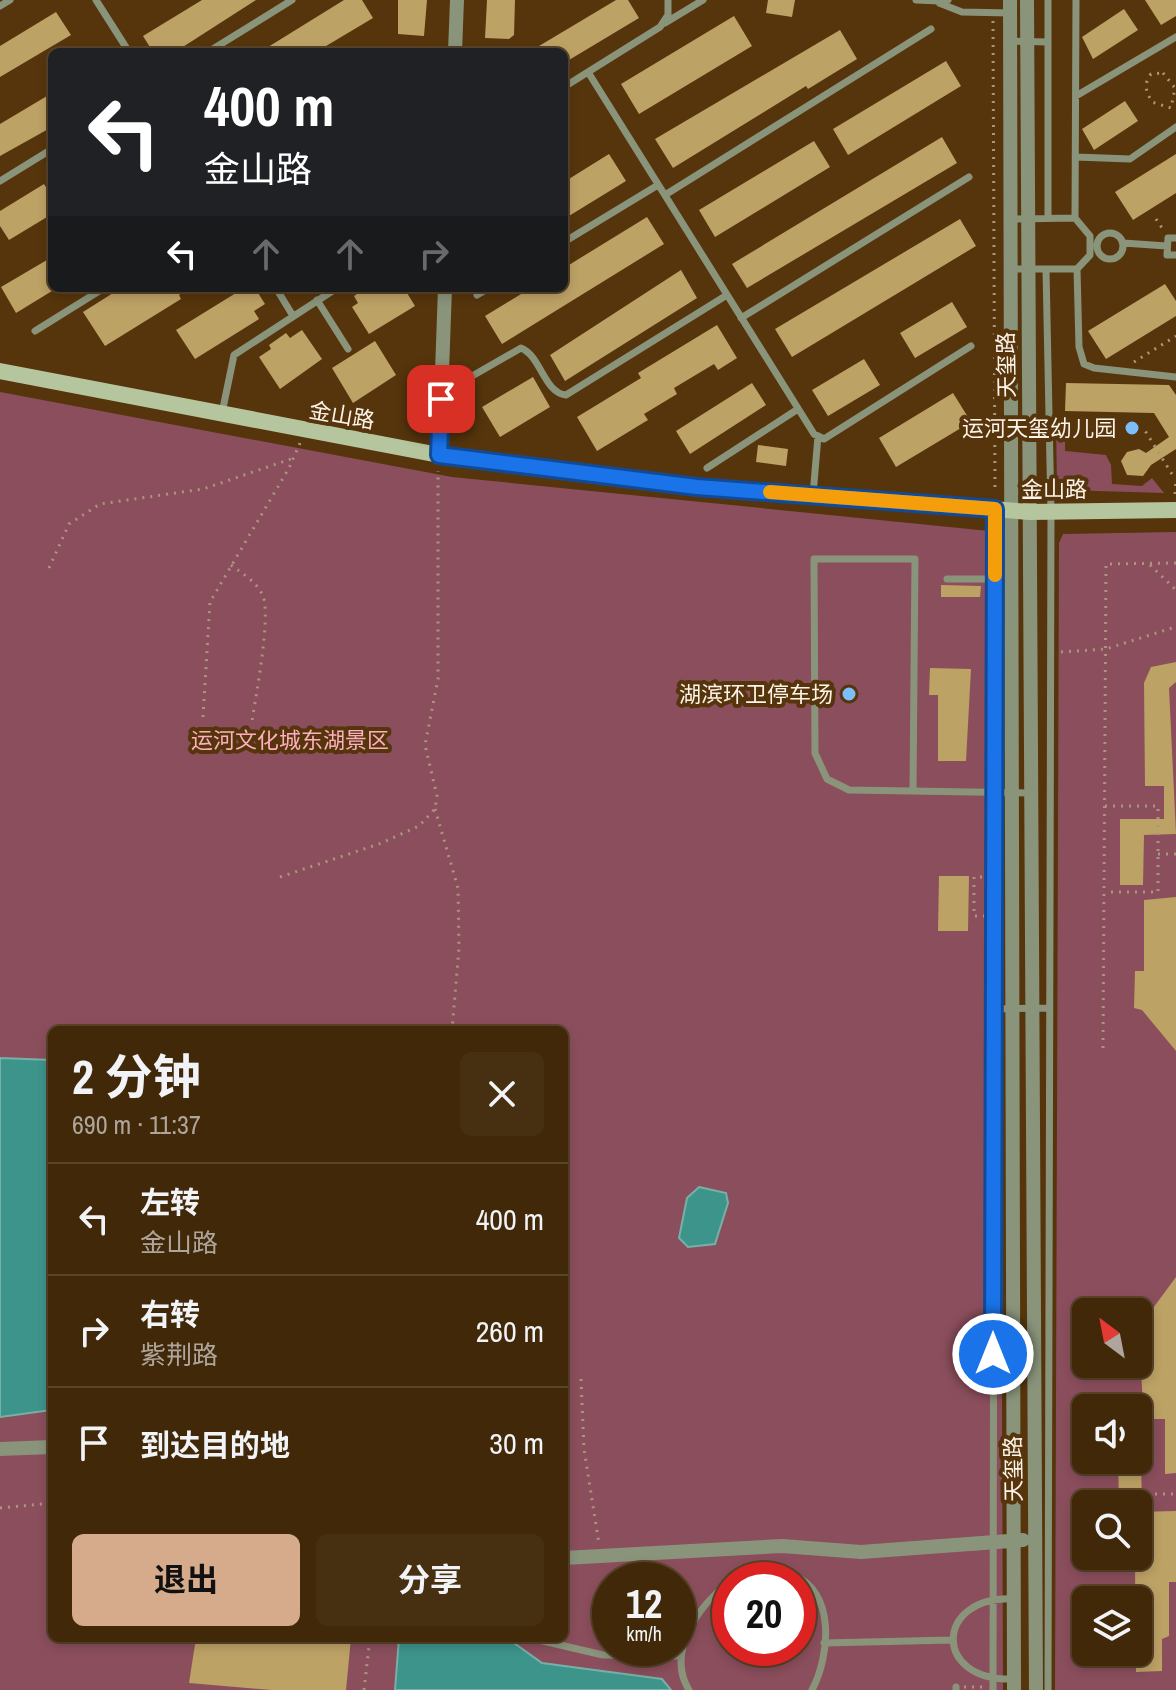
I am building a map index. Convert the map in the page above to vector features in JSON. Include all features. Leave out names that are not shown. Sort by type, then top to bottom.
[{"type":"street","points":[[455,48],[457,0]]},
{"type":"street","name":"天玺路","points":[[1027,0],[1019,219],[1012,269],[1032,726],[1036,1690]]},
{"type":"street","name":"天玺路","points":[[1010,7],[1019,219],[1027,269],[1022,511],[1013,726],[1014,1684]]},
{"type":"street","points":[[439,455],[445,292]]},
{"type":"street","name":"金山路","points":[[0,370],[439,455],[697,487],[1022,511],[1176,510]]},
{"type":"street","points":[[0,1449],[48,1447]]},
{"type":"street","points":[[568,1558],[782,1546],[861,1552],[1036,1539]]},
{"type":"lane","points":[[0,6],[10,0]]},
{"type":"lane","points":[[96,0],[126,48]]},
{"type":"lane","points":[[214,48],[292,0]]},
{"type":"lane","points":[[660,27],[668,15],[668,0]]},
{"type":"lane","points":[[568,84],[703,0]]},
{"type":"lane","points":[[916,0],[943,1],[962,12],[993,13],[1010,7]]},
{"type":"lane","points":[[1048,0],[1048,218]]},
{"type":"lane","points":[[1078,1],[1075,218],[1103,257],[1111,259],[1122,252],[1123,243]]},
{"type":"lane","points":[[665,195],[931,29]]},
{"type":"lane","points":[[1076,96],[1176,37]]},
{"type":"lane","points":[[1011,41],[1048,42]]},
{"type":"lane","points":[[588,72],[798,409],[818,436],[824,439],[971,346]]},
{"type":"lane","points":[[1076,157],[1130,159],[1176,127]]},
{"type":"lane","points":[[0,181],[48,151]]},
{"type":"lane","points":[[741,318],[969,177]]},
{"type":"lane","points":[[568,240],[658,185]]},
{"type":"lane","points":[[1019,219],[1075,218]]},
{"type":"lane","points":[[1167,246],[1123,243],[1111,233],[1103,235],[1094,245],[1090,255],[1077,269],[1079,347],[1084,364],[1176,377]]},
{"type":"lane","points":[[1176,238],[1168,238],[1167,246],[1167,255],[1176,255]]},
{"type":"lane","points":[[1012,269],[1077,269]]},
{"type":"lane","points":[[1046,269],[1051,512],[1048,1690]]},
{"type":"lane","points":[[35,331],[98,292]]},
{"type":"lane","points":[[278,292],[293,316]]},
{"type":"lane","points":[[222,415],[234,355],[330,292]]},
{"type":"lane","points":[[477,295],[482,292]]},
{"type":"lane","points":[[467,379],[521,348],[529,352],[555,391],[566,395],[727,295]]},
{"type":"lane","points":[[317,300],[348,349]]},
{"type":"lane","points":[[707,468],[798,409]]},
{"type":"lane","points":[[813,495],[818,436]]},
{"type":"lane","points":[[993,1686],[992,792],[995,509]]},
{"type":"lane","points":[[913,790],[915,559],[814,559],[818,764],[827,779],[849,790],[1033,793]]},
{"type":"lane","points":[[947,579],[995,579]]},
{"type":"lane","points":[[1013,726],[1049,725]]},
{"type":"lane","points":[[992,1009],[1049,1008]]},
{"type":"lane","points":[[812,1690],[819,1678],[824,1643],[823,1612],[816,1598]]},
{"type":"lane","points":[[1014,1599],[993,1598],[965,1613],[957,1623],[952,1640],[961,1663],[993,1686],[1014,1684]]},
{"type":"lane","points":[[696,1622],[712,1600]]},
{"type":"lane","points":[[824,1643],[952,1640]]},
{"type":"lane","points":[[547,1642],[592,1652]]},
{"type":"lane","points":[[679,1666],[689,1690]]},
{"type":"path","points":[[993,13],[995,509]]},
{"type":"path","points":[[1171,108],[1175,88],[1171,79],[1163,73],[1151,74],[1145,82],[1152,102],[1171,108],[1176,116]]},
{"type":"path","points":[[1120,371],[1176,336]]},
{"type":"path","points":[[1067,428],[1144,429],[1175,479]]},
{"type":"path","points":[[203,717],[210,602],[306,431]]},
{"type":"path","points":[[439,455],[438,679],[425,745],[437,796],[435,809],[458,888],[459,948],[452,1026]]},
{"type":"path","points":[[49,568],[69,524],[100,504],[203,489],[285,459],[293,459]]},
{"type":"path","points":[[1148,563],[1176,590]]},
{"type":"path","points":[[1103,1048],[1106,564],[1176,563]]},
{"type":"path","points":[[231,565],[250,579],[264,598],[260,666],[252,721]]},
{"type":"path","points":[[1049,652],[1106,649],[1172,628],[1176,631]]},
{"type":"path","points":[[1104,892],[1158,892],[1158,806],[1105,806]]},
{"type":"path","points":[[280,877],[379,844],[419,826],[435,809]]},
{"type":"path","points":[[1158,854],[1176,854]]},
{"type":"path","points":[[992,877],[974,877],[974,916],[992,916]]},
{"type":"path","points":[[581,1379],[584,1449],[601,1555]]},
{"type":"path","points":[[1155,1494],[1176,1494]]},
{"type":"path","points":[[0,1508],[48,1503]]},
{"type":"path","points":[[364,1690],[370,1642]]},
{"type":"path","points":[[956,1689],[993,1686]]},
{"type":"green space","name":"运河文化城东湖景区","points":[[0,392],[452,477],[999,532],[1003,1690],[0,1690]]},
{"type":"green space","points":[[1056,423],[1065,423],[1065,451],[1106,455],[1111,465],[1112,484],[1142,486],[1152,478],[1164,493],[1064,490],[1057,486]]},
{"type":"green space","points":[[1176,532],[1176,1690],[1055,1690],[1059,543],[1063,534]]},
{"type":"water","points":[[0,1058],[48,1060],[48,1411],[0,1417]]},
{"type":"water","points":[[699,1187],[726,1193],[728,1203],[715,1244],[688,1247],[679,1238],[687,1198]]},
{"type":"water","points":[[399,1642],[513,1642],[542,1663],[662,1679],[671,1690],[395,1690]]},
{"type":"building","points":[[202,0],[256,0],[181,48],[150,48],[143,36]]},
{"type":"building","points":[[344,0],[362,0],[373,18],[323,48],[266,48]]},
{"type":"building","points":[[398,0],[427,0],[424,36],[398,34]]},
{"type":"building","points":[[487,0],[515,0],[514,35],[509,39],[485,38]]},
{"type":"building","points":[[616,0],[628,0],[639,18],[568,61],[568,48],[536,48]]},
{"type":"building","points":[[768,0],[795,0],[792,17],[766,13]]},
{"type":"building","points":[[1145,0],[1176,0],[1176,16],[1161,25]]},
{"type":"building","points":[[1124,9],[1138,30],[1093,59],[1082,37]]},
{"type":"building","points":[[56,12],[71,35],[0,77],[0,46]]},
{"type":"building","points":[[734,16],[752,46],[639,114],[621,84]]},
{"type":"building","points":[[840,30],[857,59],[808,89],[806,86],[673,168],[655,139]]},
{"type":"building","points":[[946,61],[961,86],[848,155],[833,129]]},
{"type":"building","points":[[48,95],[48,129],[0,156],[0,124]]},
{"type":"building","points":[[1125,101],[1138,121],[1094,150],[1082,129]]},
{"type":"building","points":[[942,137],[957,163],[747,288],[732,264]]},
{"type":"building","points":[[814,141],[830,167],[715,237],[699,210]]},
{"type":"building","points":[[609,154],[626,181],[568,217],[568,180]]},
{"type":"building","points":[[1176,154],[1176,193],[1133,220],[1115,192]]},
{"type":"building","points":[[44,184],[48,190],[48,216],[9,240],[0,226],[0,211]]},
{"type":"building","points":[[647,217],[664,244],[502,344],[485,316],[524,292],[568,292],[568,266]]},
{"type":"building","points":[[960,219],[976,246],[792,357],[775,329]]},
{"type":"building","points":[[48,259],[50,292],[16,313],[1,287]]},
{"type":"building","points":[[681,270],[697,298],[565,381],[550,355]]},
{"type":"building","points":[[1165,284],[1176,301],[1176,316],[1106,359],[1088,331]]},
{"type":"building","points":[[115,292],[184,292],[179,295],[181,299],[105,346],[83,312]]},
{"type":"building","points":[[238,292],[258,292],[265,304],[254,311],[259,319],[195,359],[176,330]]},
{"type":"building","points":[[360,292],[406,292],[415,306],[369,334],[352,307],[358,303],[354,296]]},
{"type":"building","points":[[952,302],[967,327],[915,358],[900,333]]},
{"type":"building","points":[[717,325],[737,358],[718,370],[714,364],[674,388],[677,394],[644,414],[648,420],[597,451],[577,417],[641,378],[638,373]]},
{"type":"building","points":[[302,330],[322,359],[280,389],[259,357],[286,333],[290,338]]},
{"type":"building","points":[[375,341],[396,375],[353,403],[332,368]]},
{"type":"building","points":[[864,359],[880,385],[828,416],[812,390]]},
{"type":"building","points":[[533,377],[550,407],[500,437],[482,407]]},
{"type":"building","points":[[752,383],[766,405],[690,454],[676,431]]},
{"type":"building","points":[[1066,383],[1169,385],[1176,395],[1176,449],[1151,465],[1143,476],[1127,475],[1121,461],[1127,452],[1139,449],[1146,453],[1169,437],[1154,413],[1065,411]]},
{"type":"building","points":[[953,393],[971,422],[896,467],[879,438]]},
{"type":"building","points":[[758,445],[788,449],[786,466],[756,462]]},
{"type":"building","points":[[941,585],[981,586],[980,597],[941,597]]},
{"type":"building","points":[[1176,662],[1176,682],[1169,688],[1176,834],[1144,835],[1143,885],[1120,885],[1120,819],[1164,819],[1164,786],[1145,786],[1144,683],[1151,667]]},
{"type":"building","points":[[930,668],[971,669],[966,761],[938,761],[938,695],[929,695]]},
{"type":"building","points":[[939,876],[969,876],[968,931],[938,931]]},
{"type":"building","points":[[1176,897],[1176,1051],[1142,1010],[1134,1008],[1135,971],[1144,971],[1144,900]]},
{"type":"building","points":[[1176,1277],[1176,1473],[1165,1474],[1165,1419],[1152,1419],[1152,1394],[1142,1394],[1141,1378],[1152,1378],[1152,1309]]},
{"type":"building","points":[[1118,1474],[1141,1474],[1142,1490],[1119,1490]]},
{"type":"building","points":[[1176,1511],[1176,1582],[1169,1582],[1169,1636],[1162,1639],[1162,1671],[1136,1672],[1136,1666],[1152,1666],[1152,1586],[1135,1586],[1135,1570],[1152,1570],[1152,1512]]},
{"type":"building","points":[[195,1642],[351,1642],[346,1690],[272,1690],[189,1683]]},
{"type":"slow traffic","points":[[770,492],[995,509],[995,575]]},
{"type":"place","name":"运河天玺幼儿园","points":[[1132,428]]},
{"type":"place","name":"湖滨环卫停车场","points":[[849,694]]},
{"type":"route","points":[[441,399],[439,455],[697,487],[995,509],[993,1354]]}]
